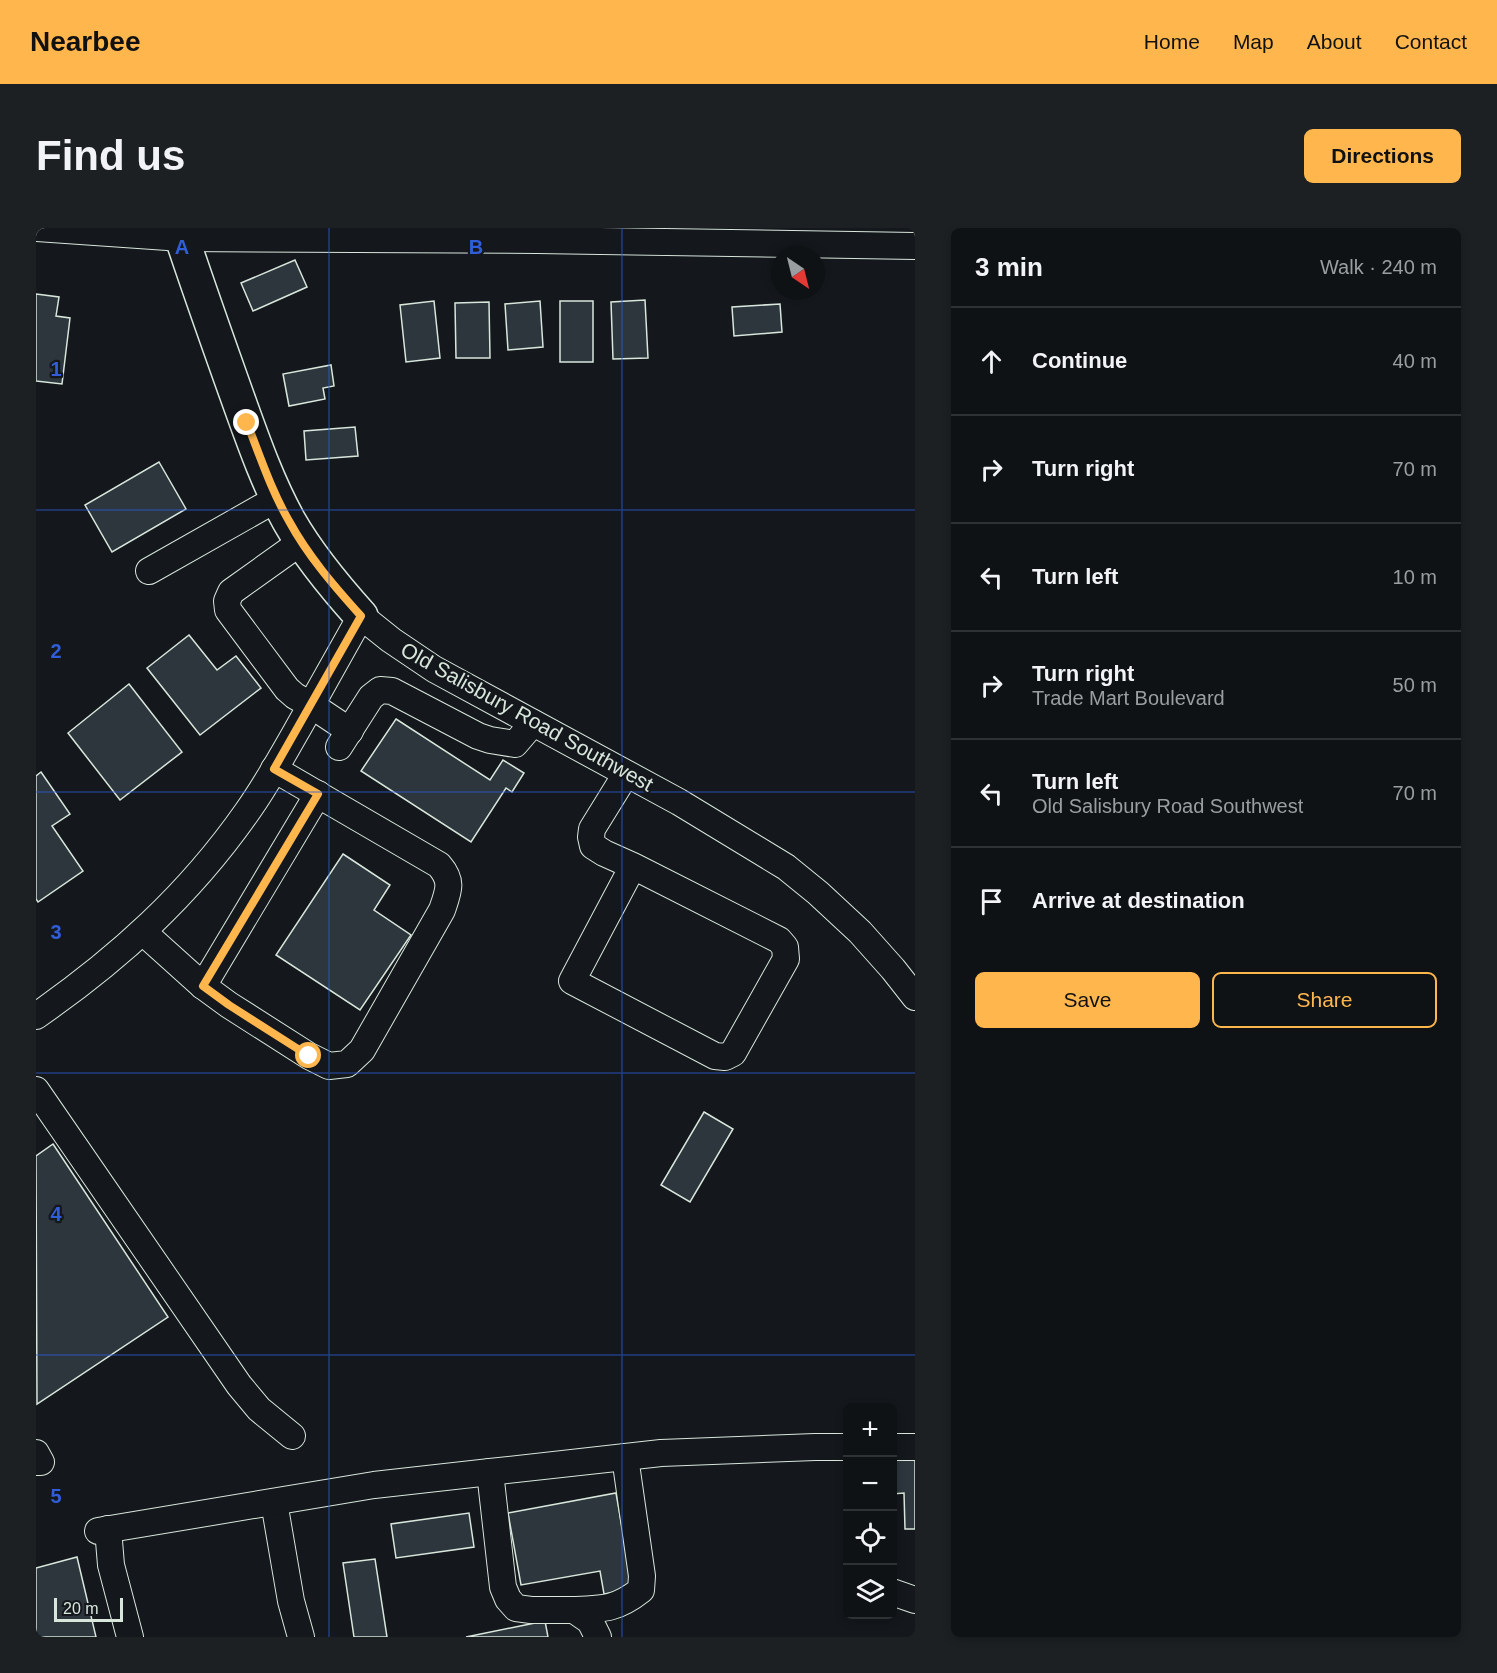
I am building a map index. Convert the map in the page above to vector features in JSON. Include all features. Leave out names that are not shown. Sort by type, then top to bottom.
[{"type":"main road","name":"Old Salisbury Road Southwest","points":[[181,233],[268,478],[302,542],[332,584],[361,616]]},
{"type":"street","points":[[47,228],[181,233],[915,246]]},
{"type":"street","points":[[149,571],[278,498]]},
{"type":"street","points":[[302,542],[231,592],[227,601],[228,610],[287,689],[311,705],[345,739],[371,697],[380,690],[392,691],[478,736],[508,744],[515,744],[533,723]]},
{"type":"street","points":[[36,1016],[110,961],[142,932],[182,893],[218,851],[248,811],[274,769],[361,616]]},
{"type":"street","name":"Old Salisbury Road Southwest","points":[[361,616],[434,669],[679,802],[786,867],[860,932],[915,998]]},
{"type":"street","points":[[142,932],[203,986],[309,1056],[329,1066],[347,1064],[362,1050],[442,910],[449,890],[447,875],[439,865],[274,769]]},
{"type":"street","points":[[626,774],[592,829],[593,846],[604,853],[633,866],[779,940],[785,947],[786,959],[733,1053],[725,1057],[715,1056],[572,981],[633,866]]},
{"type":"street","points":[[203,986],[318,794]]},
{"type":"street","points":[[36,1090],[239,1385],[259,1409],[292,1436]]},
{"type":"street","points":[[130,1637],[103,1530],[374,1485],[664,1452],[843,1447]]},
{"type":"street","points":[[897,1447],[915,1448]]},
{"type":"street","points":[[36,1453],[41,1462],[36,1462]]},
{"type":"street","points":[[490,1472],[503,1587],[508,1599],[516,1608],[531,1610],[606,1608],[627,1601],[641,1590],[642,1576],[625,1457]]},
{"type":"street","points":[[274,1502],[291,1601],[301,1637]]},
{"type":"street","points":[[897,1594],[915,1600]]},
{"type":"street","points":[[574,1610],[590,1621],[598,1637]]},
{"type":"building","points":[[295,260],[307,287],[253,311],[241,283]]},
{"type":"building","points":[[36,294],[59,297],[56,316],[70,318],[62,384],[36,381]]},
{"type":"building","points":[[645,300],[648,358],[613,359],[611,302]]},
{"type":"building","points":[[434,301],[440,358],[406,362],[400,305]]},
{"type":"building","points":[[540,301],[543,347],[508,350],[505,304]]},
{"type":"building","points":[[560,301],[593,301],[593,362],[560,362]]},
{"type":"building","points":[[489,302],[490,358],[456,358],[455,303]]},
{"type":"building","points":[[780,304],[782,332],[734,336],[732,307]]},
{"type":"building","points":[[331,365],[334,386],[323,388],[325,399],[289,406],[283,374]]},
{"type":"building","points":[[355,427],[358,456],[306,460],[304,431]]},
{"type":"building","points":[[159,462],[186,509],[112,552],[85,505]]},
{"type":"building","points":[[189,635],[217,670],[236,656],[261,688],[200,735],[147,668]]},
{"type":"building","points":[[129,684],[182,752],[120,800],[68,733]]},
{"type":"building","points":[[396,719],[490,780],[503,760],[524,773],[512,792],[506,788],[471,842],[361,771]]},
{"type":"building","points":[[41,772],[70,814],[52,826],[83,871],[38,902],[36,899],[36,776]]},
{"type":"building","points":[[343,854],[390,885],[374,910],[411,935],[360,1010],[276,955]]},
{"type":"building","points":[[704,1112],[733,1129],[690,1202],[661,1185]]},
{"type":"building","points":[[53,1144],[168,1317],[37,1404],[36,1156]]},
{"type":"building","points":[[897,1459],[915,1459],[915,1529],[905,1529],[904,1493],[897,1494]]},
{"type":"building","points":[[616,1493],[633,1589],[604,1594],[600,1571],[521,1585],[508,1513]]},
{"type":"building","points":[[469,1513],[474,1547],[396,1558],[391,1524]]},
{"type":"building","points":[[77,1557],[96,1637],[36,1637],[36,1568]]},
{"type":"building","points":[[375,1559],[387,1637],[354,1637],[343,1563]]},
{"type":"building","points":[[545,1621],[548,1637],[466,1637]]},
{"type":"route","points":[[247,423],[268,478],[288,520],[332,584],[361,616],[274,769],[318,794],[203,986],[309,1056]]}]
